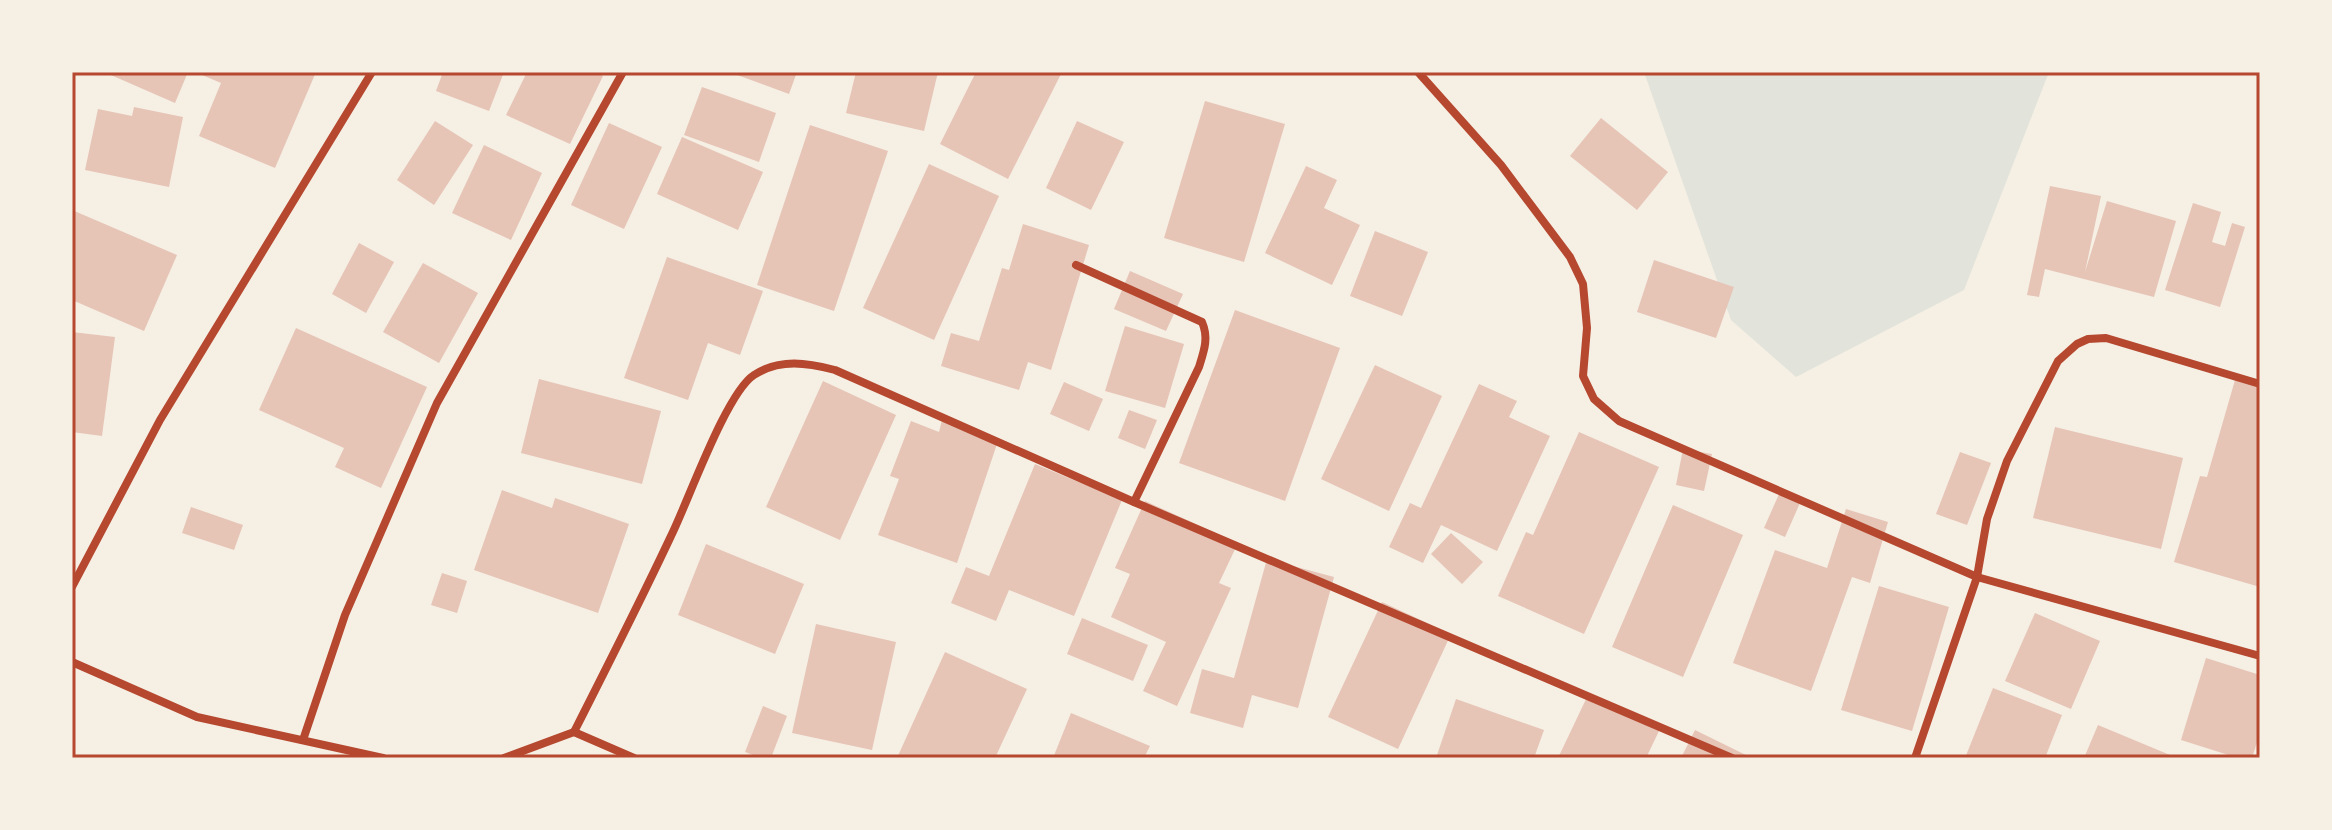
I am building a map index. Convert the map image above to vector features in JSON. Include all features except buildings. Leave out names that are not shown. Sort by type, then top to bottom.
[{"type":"street","points":[[72,587],[160,420],[372,72]]},
{"type":"street","points":[[303,740],[345,615],[437,403],[623,72]]},
{"type":"street","points":[[1418,72],[1501,165],[1570,257],[1583,284],[1587,328],[1583,376],[1594,399],[1619,421],[1977,577],[2260,656]]},
{"type":"street","points":[[1076,265],[1202,322],[1206,331],[1206,344],[1199,367],[1134,502]]},
{"type":"street","points":[[1915,758],[1977,577],[1987,519],[2007,461],[2058,361],[2077,344],[2088,339],[2106,338],[2260,384]]},
{"type":"street","points":[[504,758],[574,732],[673,533],[734,396],[753,376],[776,366],[804,362],[835,370],[1134,502],[1732,758]]},
{"type":"street","points":[[72,662],[197,717],[383,758]]},
{"type":"street","points":[[574,732],[634,758]]},
{"type":"shaded area","points":[[1644,72],[2049,72],[1964,290],[1796,377],[1731,320]]}]
